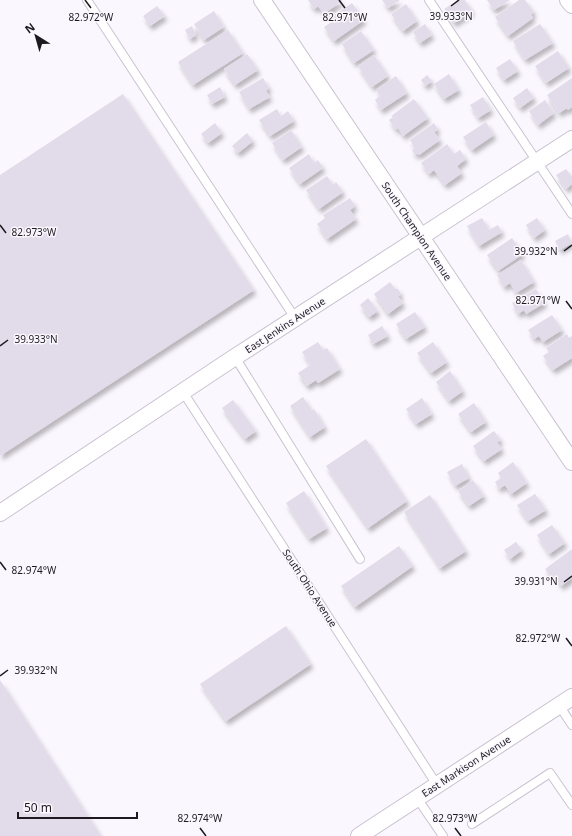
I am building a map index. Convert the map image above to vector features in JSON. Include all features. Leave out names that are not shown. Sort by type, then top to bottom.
[{"type":"street","name":"South Champion Avenue","points":[[262,0],[572,462]]},
{"type":"street","points":[[568,0],[572,5]]},
{"type":"street","name":"East Jenkins Avenue","points":[[0,513],[420,236],[572,139]]},
{"type":"street","name":"East Markison Avenue","points":[[360,836],[572,697]]},
{"type":"lane","points":[[87,0],[295,318]]},
{"type":"lane","points":[[429,0],[572,214]]},
{"type":"lane","points":[[235,357],[360,559]]},
{"type":"lane","name":"South Ohio Avenue","points":[[183,392],[437,785]]},
{"type":"lane","points":[[559,705],[572,725]]},
{"type":"lane","points":[[472,824],[550,773],[572,805]]},
{"type":"lane","points":[[417,798],[443,836]]},
{"type":"building","points":[[308,0],[343,0],[324,14],[318,6],[314,9]]},
{"type":"building","points":[[382,0],[400,0],[388,8]]},
{"type":"building","points":[[458,0],[465,0],[472,11],[454,23],[444,9]]},
{"type":"building","points":[[487,0],[510,0],[494,10]]},
{"type":"building","points":[[519,0],[525,0],[534,12],[531,14],[533,18],[508,36],[495,17]]},
{"type":"building","points":[[352,3],[364,20],[334,41],[324,27],[333,21],[331,17]]},
{"type":"building","points":[[406,4],[417,21],[403,31],[391,14]]},
{"type":"building","points":[[157,6],[165,16],[150,26],[143,16]]},
{"type":"building","points":[[214,11],[224,27],[204,40],[194,24]]},
{"type":"building","points":[[425,24],[432,35],[420,43],[413,32]]},
{"type":"building","points":[[540,24],[553,43],[525,60],[513,41]]},
{"type":"building","points":[[192,26],[196,35],[190,39],[185,30]]},
{"type":"building","points":[[228,30],[243,53],[193,85],[178,62]]},
{"type":"building","points":[[361,31],[374,50],[354,63],[342,44]]},
{"type":"building","points":[[558,51],[569,68],[546,83],[535,66]]},
{"type":"building","points":[[247,54],[258,70],[235,85],[224,69]]},
{"type":"building","points":[[374,55],[388,76],[372,87],[358,66]]},
{"type":"building","points":[[510,59],[518,71],[504,80],[496,68]]},
{"type":"building","points":[[449,74],[459,90],[444,99],[434,84]]},
{"type":"building","points":[[427,75],[432,81],[425,86],[421,80]]},
{"type":"building","points":[[396,76],[407,93],[381,110],[375,100],[380,96],[376,90]]},
{"type":"building","points":[[263,78],[269,88],[266,91],[270,97],[249,109],[239,92]]},
{"type":"building","points":[[572,78],[572,107],[559,113],[547,95]]},
{"type":"building","points":[[220,87],[225,97],[212,104],[207,95]]},
{"type":"building","points":[[527,88],[534,98],[520,108],[513,98]]},
{"type":"building","points":[[123,94],[254,290],[0,456],[0,175]]},
{"type":"building","points":[[483,97],[491,110],[478,118],[470,105]]},
{"type":"building","points":[[414,99],[428,118],[403,136],[398,128],[396,130],[389,120],[393,117],[391,116]]},
{"type":"building","points":[[545,100],[554,113],[538,125],[529,111]]},
{"type":"building","points":[[277,109],[281,116],[288,111],[294,121],[270,136],[259,120]]},
{"type":"building","points":[[486,122],[494,135],[472,150],[463,137]]},
{"type":"building","points":[[215,123],[222,133],[208,143],[201,134]]},
{"type":"building","points":[[434,123],[438,129],[434,132],[440,140],[419,155],[417,153],[415,155],[412,150],[415,148],[410,140]]},
{"type":"building","points":[[291,130],[302,147],[283,160],[272,143]]},
{"type":"building","points":[[247,133],[253,141],[238,153],[232,146]]},
{"type":"building","points":[[447,144],[454,154],[460,150],[466,159],[457,166],[462,173],[445,185],[434,170],[429,174],[421,163]]},
{"type":"building","points":[[309,154],[314,163],[318,160],[323,168],[300,184],[289,168]]},
{"type":"building","points":[[566,169],[572,177],[572,184],[566,189],[556,175]]},
{"type":"building","points":[[327,176],[333,185],[336,182],[343,192],[319,209],[306,190]]},
{"type":"building","points":[[350,198],[355,206],[350,210],[356,219],[327,239],[317,224],[325,218],[323,215]]},
{"type":"building","points":[[482,218],[489,230],[498,225],[502,232],[479,246],[467,226]]},
{"type":"building","points":[[537,218],[545,230],[534,238],[526,225]]},
{"type":"building","points":[[568,234],[572,243],[560,250],[555,241]]},
{"type":"building","points":[[512,238],[523,254],[498,271],[487,255]]},
{"type":"building","points":[[521,260],[534,282],[516,293],[510,283],[504,287],[497,275]]},
{"type":"building","points":[[390,282],[395,289],[398,289],[401,294],[398,296],[403,303],[388,314],[374,294]]},
{"type":"building","points":[[536,289],[545,303],[526,314],[524,310],[518,314],[512,303]]},
{"type":"building","points":[[368,298],[378,311],[369,317],[360,305]]},
{"type":"building","points":[[415,312],[425,327],[406,339],[396,324]]},
{"type":"building","points":[[552,315],[562,330],[543,342],[539,336],[534,339],[528,330]]},
{"type":"building","points":[[382,326],[388,336],[373,344],[368,335]]},
{"type":"building","points":[[567,334],[569,338],[572,336],[572,358],[553,370],[543,356],[549,352],[546,348]]},
{"type":"building","points":[[318,342],[323,350],[327,348],[340,369],[318,383],[316,380],[307,386],[298,373],[310,365],[302,352]]},
{"type":"building","points":[[433,342],[447,362],[431,373],[417,353]]},
{"type":"building","points":[[450,371],[463,391],[449,401],[436,382]]},
{"type":"building","points":[[303,397],[312,411],[314,409],[325,427],[310,437],[290,406]]},
{"type":"building","points":[[422,398],[432,414],[416,424],[406,409]]},
{"type":"building","points":[[233,400],[256,431],[245,439],[222,408]]},
{"type":"building","points":[[474,403],[486,422],[471,432],[458,414]]},
{"type":"building","points":[[494,431],[501,440],[497,442],[502,449],[484,461],[473,446]]},
{"type":"building","points":[[366,439],[407,501],[368,528],[326,466]]},
{"type":"building","points":[[513,462],[527,483],[511,494],[505,485],[499,489],[495,482],[501,478],[498,473]]},
{"type":"building","points":[[462,464],[469,478],[455,486],[447,472]]},
{"type":"building","points":[[473,480],[484,496],[469,506],[458,491]]},
{"type":"building","points":[[304,491],[327,528],[309,539],[286,503]]},
{"type":"building","points":[[535,494],[546,510],[528,521],[517,505]]},
{"type":"building","points":[[430,495],[466,551],[440,568],[404,512]]},
{"type":"building","points":[[552,525],[565,543],[549,554],[537,535]]},
{"type":"building","points":[[516,542],[522,550],[510,559],[504,550]]},
{"type":"building","points":[[399,546],[413,566],[355,607],[341,586]]},
{"type":"building","points":[[572,549],[572,578],[561,586],[554,576],[549,575],[545,569]]},
{"type":"building","points":[[286,626],[311,664],[226,721],[200,684]]},
{"type":"building","points":[[0,680],[101,836],[0,836]]}]
